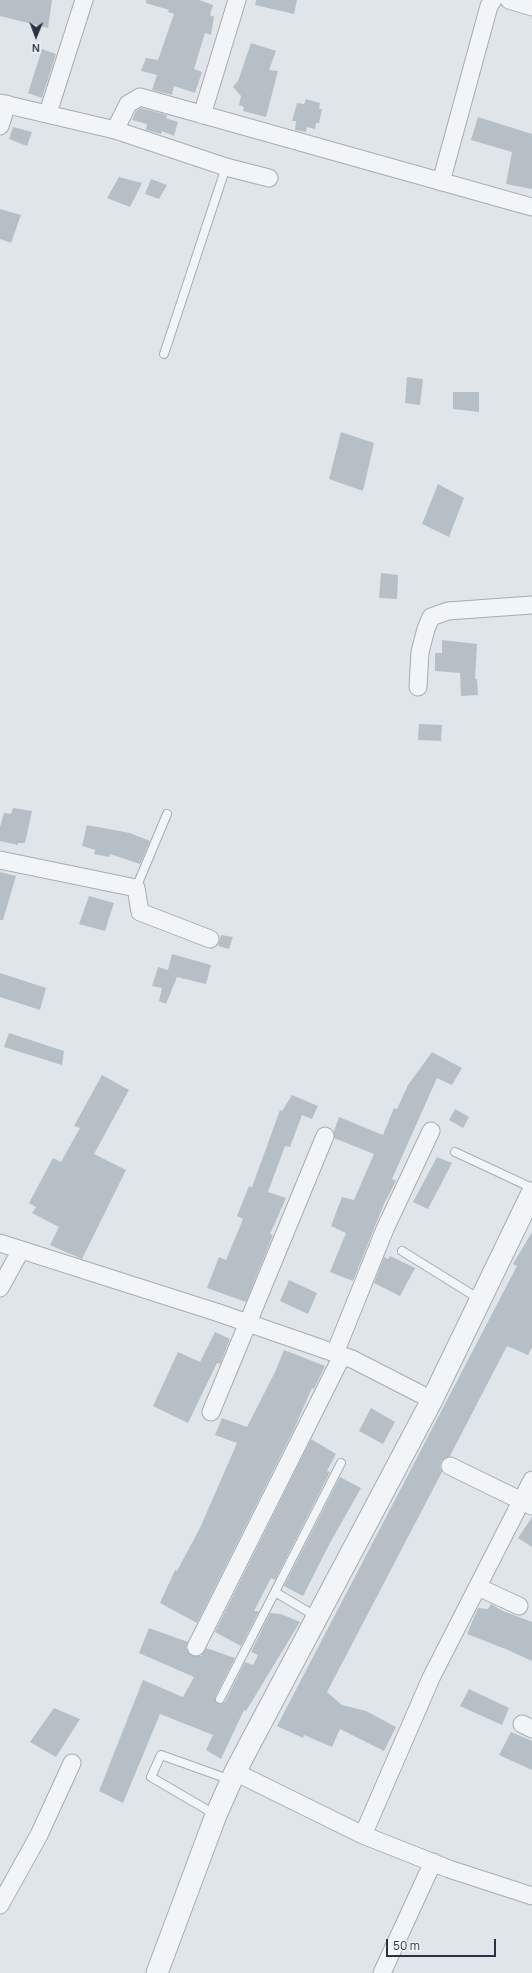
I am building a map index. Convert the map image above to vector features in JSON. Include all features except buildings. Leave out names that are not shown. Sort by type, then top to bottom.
[{"type":"street","points":[[48,113],[84,0]]},
{"type":"street","points":[[202,115],[237,0]]},
{"type":"street","points":[[441,182],[488,6],[493,0]]},
{"type":"street","points":[[509,0],[532,6]]},
{"type":"street","points":[[115,130],[128,104],[140,97],[532,207]]},
{"type":"street","points":[[0,126],[4,103],[115,130],[226,167],[269,178]]},
{"type":"street","points":[[418,687],[420,652],[431,617],[448,611],[532,605]]},
{"type":"street","points":[[0,860],[136,888],[140,912],[210,939]]},
{"type":"street","points":[[196,1647],[338,1354],[385,1229],[431,1131]]},
{"type":"street","points":[[211,1412],[325,1136]]},
{"type":"street","points":[[157,1973],[216,1815],[234,1776],[432,1400],[482,1300],[532,1193]]},
{"type":"street","points":[[0,1243],[249,1323],[338,1354],[432,1400]]},
{"type":"street","points":[[0,1288],[21,1250]]},
{"type":"street","points":[[450,1466],[527,1504]]},
{"type":"street","points":[[364,1835],[431,1678],[478,1587],[527,1504],[532,1480]]},
{"type":"street","points":[[478,1587],[519,1606]]},
{"type":"street","points":[[0,1905],[39,1835],[72,1763]]},
{"type":"street","points":[[234,1776],[364,1835],[433,1862],[532,1896]]},
{"type":"street","points":[[382,1973],[433,1862]]},
{"type":"lane","points":[[164,354],[226,167]]},
{"type":"lane","points":[[136,888],[167,814]]},
{"type":"lane","points":[[455,1152],[532,1188]]},
{"type":"lane","points":[[402,1251],[482,1300]]},
{"type":"lane","points":[[220,1699],[341,1463]]},
{"type":"lane","points":[[275,1592],[317,1617]]},
{"type":"lane","points":[[216,1815],[151,1777],[161,1755],[234,1776]]}]
